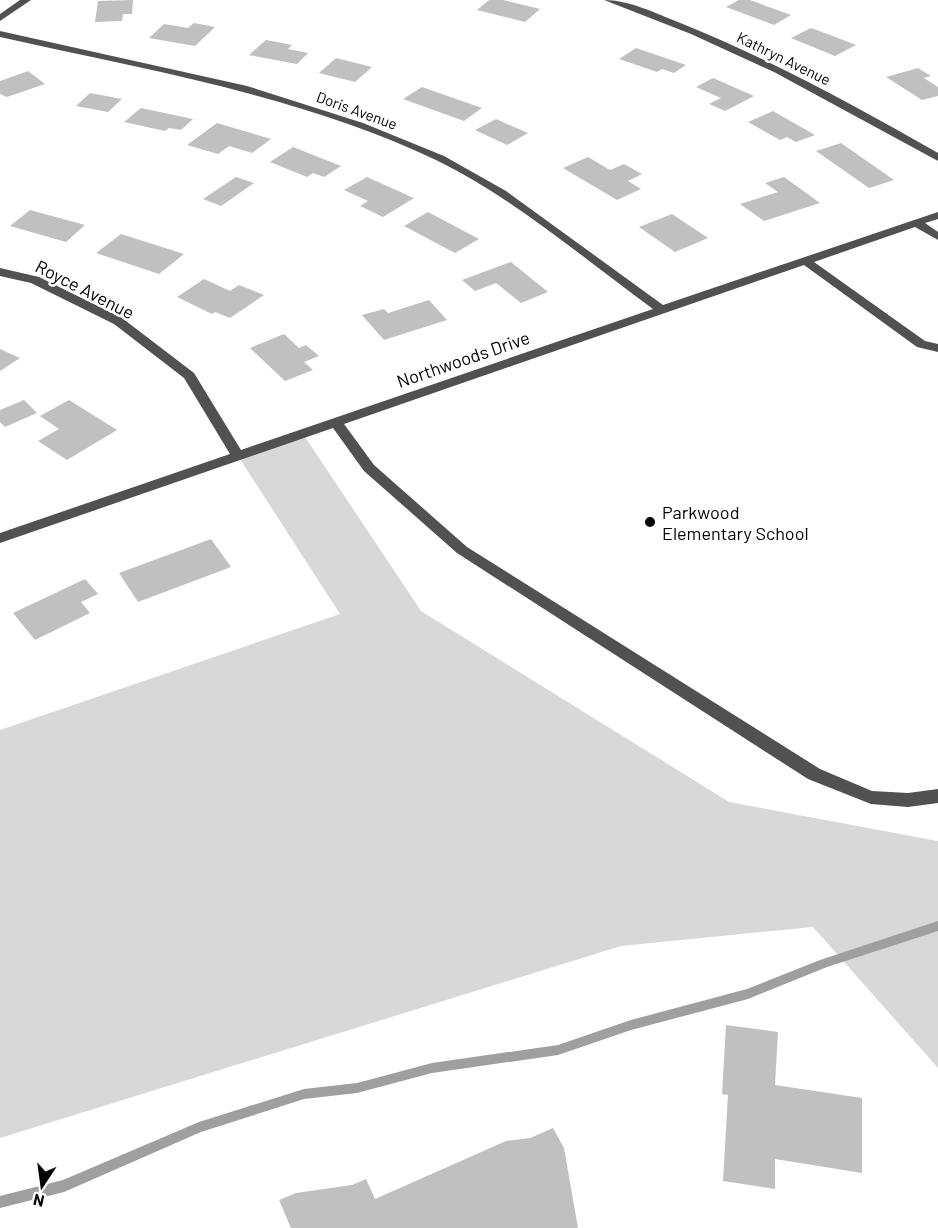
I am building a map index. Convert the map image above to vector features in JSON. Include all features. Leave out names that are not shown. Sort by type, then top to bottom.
[{"type":"street","points":[[0,18],[26,0]]},
{"type":"street","name":"Kathryn Avenue","points":[[609,0],[649,14],[757,61],[856,110],[938,158]]},
{"type":"street","name":"Doris Avenue","points":[[0,34],[243,88],[359,125],[440,158],[502,193],[662,310]]},
{"type":"street","name":"Northwoods Drive","points":[[0,538],[938,215]]},
{"type":"street","points":[[917,222],[938,237]]},
{"type":"street","points":[[806,261],[921,344],[938,348]]},
{"type":"street","name":"Royce Avenue","points":[[0,272],[35,280],[118,321],[189,375],[238,456]]},
{"type":"street","points":[[336,422],[369,468],[462,550],[814,774],[871,797],[908,801],[938,796]]},
{"type":"shaded area","points":[[303,434],[421,611],[729,802],[938,841],[938,1068],[813,927],[621,946],[0,1138],[0,730],[340,614],[238,456]]},
{"type":"building","points":[[133,0],[132,14],[123,14],[122,21],[95,22],[98,1]]},
{"type":"building","points":[[489,0],[503,0],[540,9],[525,22],[477,10]]},
{"type":"building","points":[[739,0],[750,0],[791,15],[774,25],[726,7]]},
{"type":"building","points":[[194,23],[215,27],[195,46],[149,38],[164,24],[188,28]]},
{"type":"building","points":[[811,28],[856,45],[835,56],[791,38]]},
{"type":"building","points":[[266,40],[292,45],[288,49],[308,53],[297,64],[249,55]]},
{"type":"building","points":[[636,48],[686,65],[674,73],[662,69],[657,72],[619,59]]},
{"type":"building","points":[[336,58],[372,67],[355,82],[319,73]]},
{"type":"building","points":[[918,68],[931,76],[924,78],[938,87],[938,96],[922,100],[886,77]]},
{"type":"building","points":[[28,71],[45,84],[7,97],[0,94],[0,81]]},
{"type":"building","points":[[713,78],[754,96],[725,111],[709,104],[721,98],[696,87]]},
{"type":"building","points":[[422,87],[482,108],[464,121],[403,99]]},
{"type":"building","points":[[90,93],[122,99],[108,112],[76,106]]},
{"type":"building","points":[[141,108],[193,119],[181,130],[169,128],[165,131],[124,122]]},
{"type":"building","points":[[773,111],[815,135],[796,142],[787,137],[780,140],[748,122]]},
{"type":"building","points":[[496,119],[528,133],[507,145],[475,130]]},
{"type":"building","points":[[217,123],[271,139],[252,153],[229,146],[218,154],[187,145]]},
{"type":"building","points":[[841,143],[894,180],[869,188],[816,151]]},
{"type":"building","points":[[293,147],[341,166],[324,177],[313,173],[307,177],[270,162]]},
{"type":"building","points":[[588,157],[610,170],[624,164],[642,174],[628,181],[641,189],[617,200],[563,168]]},
{"type":"building","points":[[236,177],[254,183],[221,206],[203,199]]},
{"type":"building","points":[[367,177],[414,198],[383,217],[360,206],[368,201],[344,190]]},
{"type":"building","points":[[784,177],[820,203],[764,221],[740,204],[778,192],[765,183]]},
{"type":"building","points":[[30,210],[85,225],[66,242],[10,226]]},
{"type":"building","points":[[428,212],[479,239],[455,253],[404,226]]},
{"type":"building","points":[[672,214],[708,238],[675,252],[639,227]]},
{"type":"building","points":[[121,234],[184,254],[159,274],[96,253]]},
{"type":"building","points":[[511,262],[548,292],[521,303],[496,283],[475,291],[462,280]]},
{"type":"building","points":[[204,279],[230,291],[239,285],[264,295],[230,318],[215,312],[212,314],[177,297]]},
{"type":"building","points":[[429,300],[447,320],[384,340],[362,315],[384,309],[388,313]]},
{"type":"building","points":[[284,334],[299,348],[306,345],[319,356],[304,362],[313,370],[285,381],[250,348]]},
{"type":"building","points":[[0,349],[20,358],[0,371]]},
{"type":"building","points":[[24,400],[37,413],[5,427],[0,422],[0,410]]},
{"type":"building","points":[[69,400],[117,430],[67,460],[38,441],[59,429],[40,416]]},
{"type":"building","points":[[211,539],[231,567],[138,602],[119,573]]},
{"type":"building","points":[[85,579],[98,594],[81,602],[90,613],[35,640],[13,613]]},
{"type":"building","points":[[726,1025],[778,1032],[775,1085],[862,1098],[862,1173],[775,1159],[775,1189],[723,1181],[728,1095],[722,1094]]},
{"type":"building","points":[[553,1128],[564,1148],[578,1228],[291,1228],[279,1200],[296,1193],[352,1185],[366,1179],[375,1199],[506,1141],[530,1138]]},
{"type":"waterway","points":[[0,1202],[64,1186],[199,1127],[304,1094],[357,1088],[432,1068],[558,1050],[631,1025],[748,994],[824,963],[938,926]]},
{"type":"place","name":"Parkwood Elementary School","points":[[650,522]]}]
